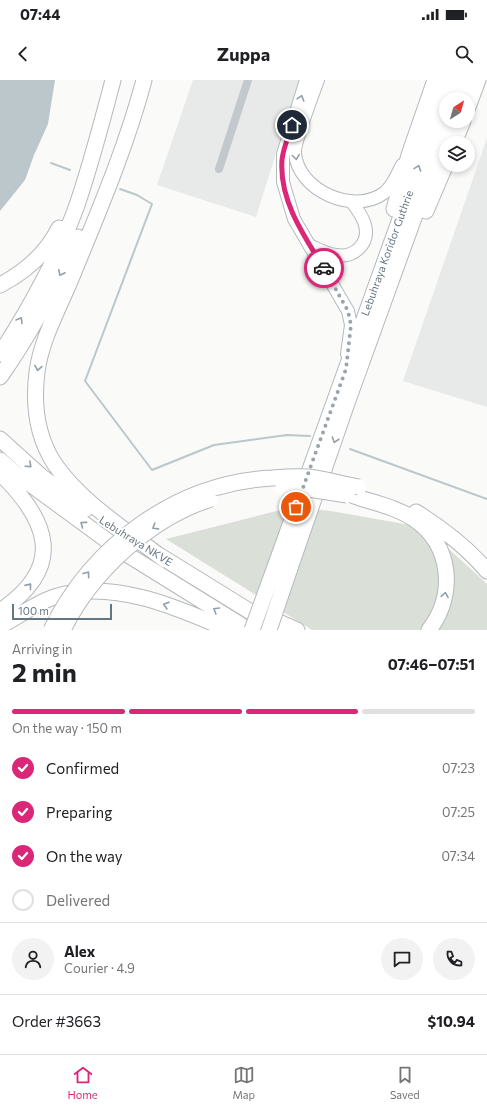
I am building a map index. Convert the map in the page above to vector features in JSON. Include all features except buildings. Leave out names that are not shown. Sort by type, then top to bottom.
[{"type":"highway","points":[[0,354],[45,274],[68,227],[92,160],[113,80]]},
{"type":"highway","points":[[144,80],[113,178],[39,359],[36,382],[36,407],[46,448],[68,481],[95,506],[165,560]]},
{"type":"highway","points":[[435,80],[409,155],[387,234],[385,247],[391,262],[409,252],[443,172]]},
{"type":"highway","name":"Lebuhraya Koridor Guthrie","points":[[269,630],[450,80]]},
{"type":"highway","points":[[461,92],[465,80]]},
{"type":"highway","points":[[474,92],[478,80]]},
{"type":"highway","name":"Lebuhraya Koridor Guthrie","points":[[252,630],[346,369],[446,128]]},
{"type":"highway","points":[[0,377],[14,357],[47,301],[96,196],[113,178]]},
{"type":"highway","points":[[0,285],[18,275],[36,260],[55,235],[70,205],[80,194]]},
{"type":"highway","name":"Lebuhraya NKVE","points":[[0,440],[41,476],[95,515],[165,560],[280,630]]},
{"type":"highway","name":"Lebuhraya NKVE","points":[[0,460],[15,473],[120,550],[249,630]]},
{"type":"highway","points":[[0,473],[20,492],[32,508],[38,522],[43,545],[40,569],[32,583],[22,594],[0,611]]},
{"type":"highway","points":[[51,630],[70,597],[91,568],[110,548],[137,525],[188,496],[214,487],[252,479],[308,477],[412,509],[451,535],[478,560],[487,571]]},
{"type":"highway","points":[[63,630],[83,599],[119,555],[145,533],[199,502],[226,494],[259,488],[302,488],[356,491],[413,519],[422,526],[437,543],[446,568],[446,592],[442,610],[429,630]]},
{"type":"highway","points":[[0,626],[42,602],[54,597],[77,592],[95,591],[124,594],[172,607],[229,630]]},
{"type":"highway","points":[[239,604],[297,630]]},
{"type":"main road","points":[[306,80],[283,154],[283,182],[294,219],[348,311],[351,325],[346,369]]},
{"type":"main road","points":[[318,80],[295,152],[297,165],[303,176],[314,186],[331,195],[350,201],[362,201],[383,194],[393,183],[409,155]]},
{"type":"main road","points":[[309,245],[335,255],[351,255],[357,251],[365,239],[366,231],[361,217],[350,201]]},
{"type":"street","points":[[219,169],[248,80]]},
{"type":"shaded area","points":[[0,80],[55,80],[48,124],[25,180],[0,211]]},
{"type":"shaded area","points":[[193,80],[299,80],[256,217],[157,185]]},
{"type":"shaded area","points":[[487,138],[487,407],[403,381]]},
{"type":"shaded area","points":[[292,507],[331,511],[410,525],[450,550],[487,584],[487,630],[312,630],[166,539]]},
{"type":"waterway","points":[[51,163],[70,170]]},
{"type":"waterway","points":[[120,189],[137,195],[152,204],[85,381],[152,470],[214,445],[287,435],[310,436]]},
{"type":"waterway","points":[[350,449],[487,499]]},
{"type":"way so far","points":[[296,507],[346,369],[351,325],[350,317],[324,268]]},
{"type":"route","points":[[292,125],[282,160],[283,182],[294,219],[324,268]]}]
